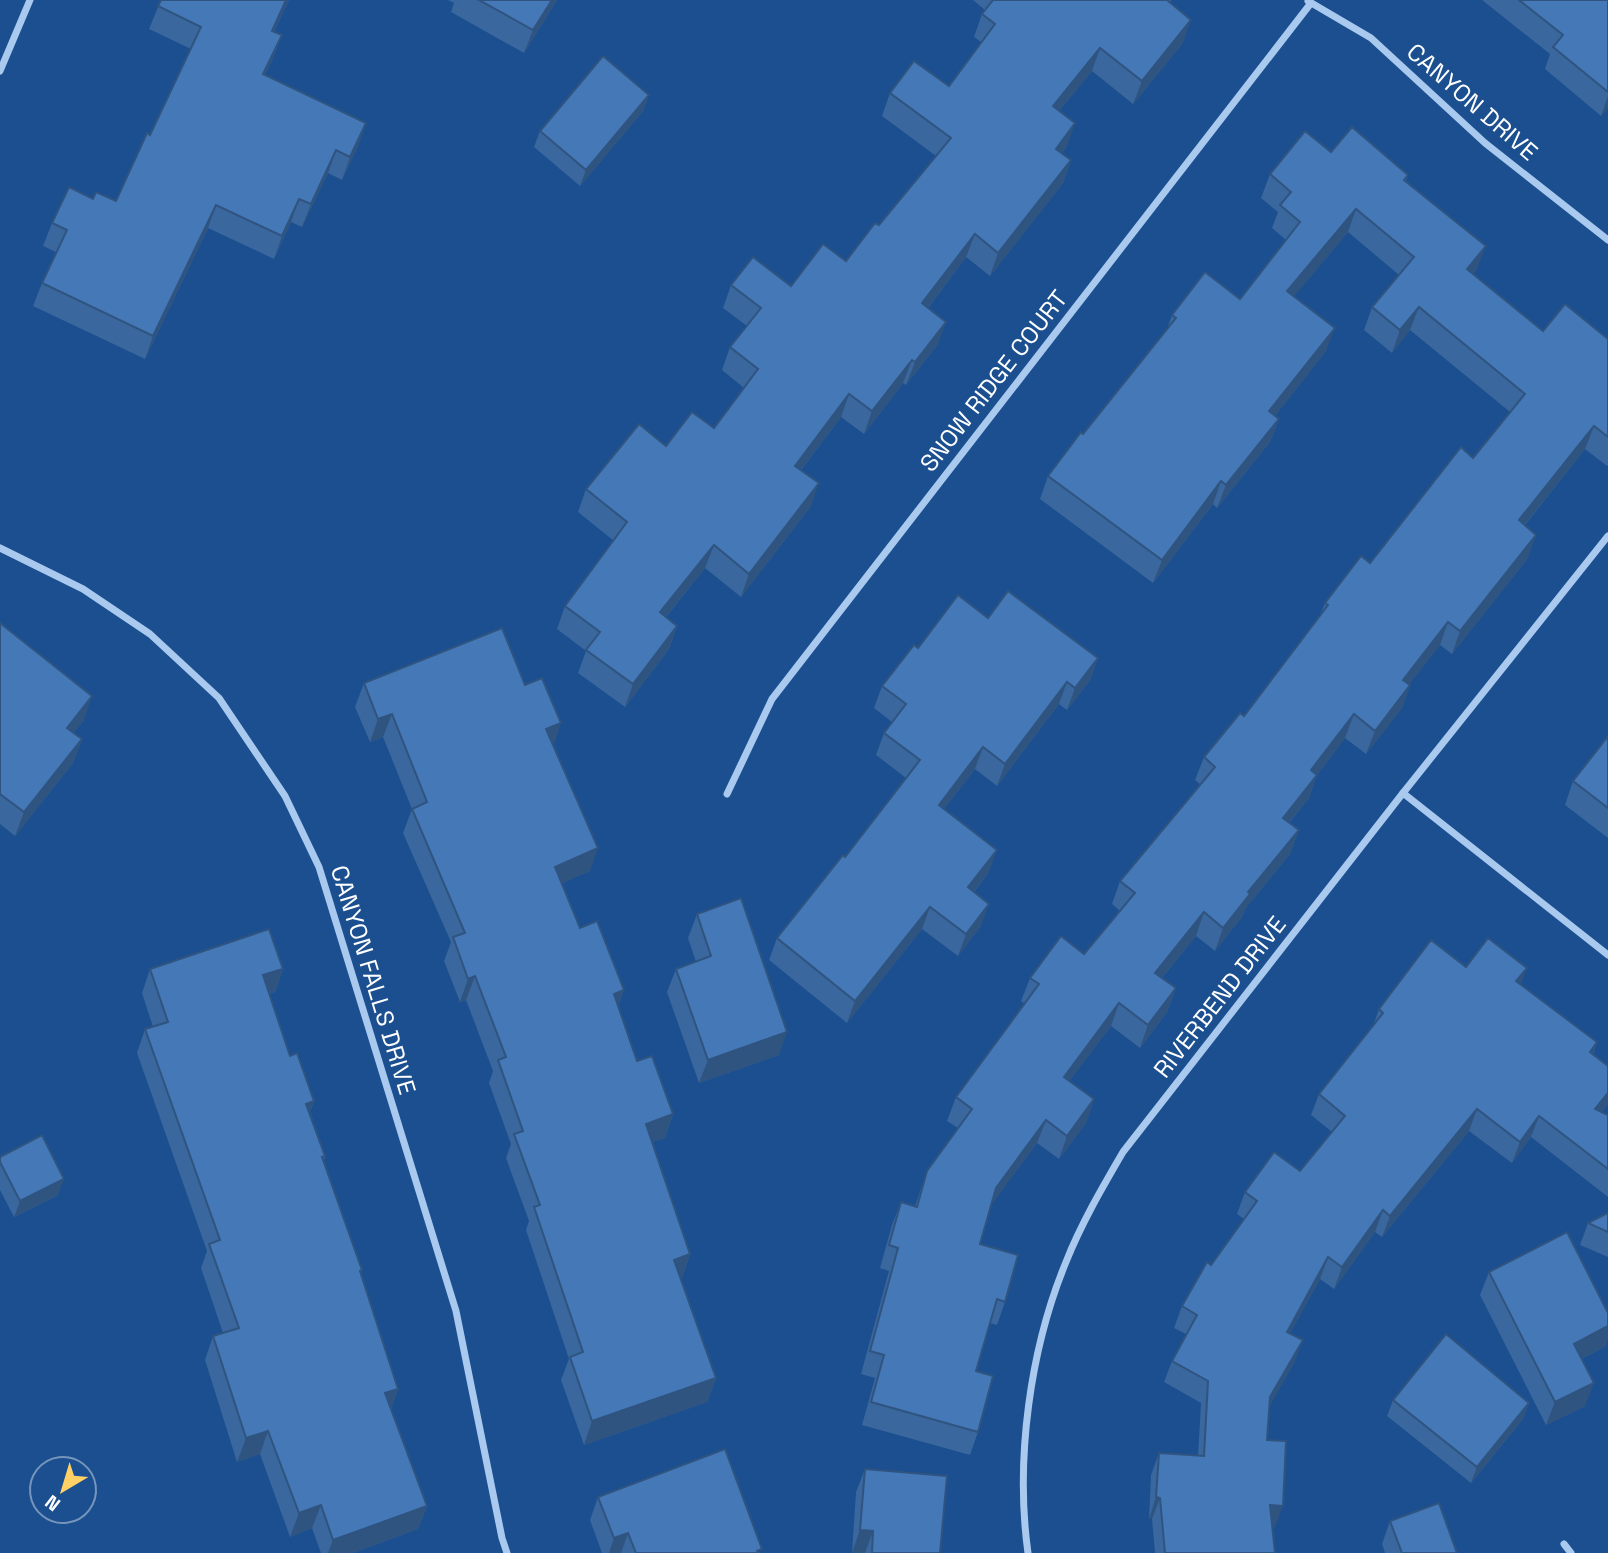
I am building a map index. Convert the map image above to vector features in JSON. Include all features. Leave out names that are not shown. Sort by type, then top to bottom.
[{"type":"street","points":[[0,71],[30,0]]},
{"type":"street","name":"CANYON DRIVE","points":[[1309,1],[1371,38],[1485,143],[1608,240]]},
{"type":"street","name":"SNOW RIDGE COURT","points":[[727,794],[772,699],[1309,1]]},
{"type":"street","name":"RIVERBEND DRIVE","points":[[1028,1553],[1025,1472],[1031,1394],[1046,1323],[1065,1263],[1096,1197],[1123,1152],[1608,536]]},
{"type":"street","name":"CANYON FALLS DRIVE","points":[[0,548],[83,589],[150,634],[219,698],[285,796],[318,867],[456,1311],[507,1553]]},
{"type":"street","points":[[1403,793],[1608,955]]},
{"type":"street","points":[[1564,1544],[1572,1553]]},
{"type":"building","points":[[161,0],[286,0],[272,31],[282,35],[263,74],[366,123],[350,157],[336,150],[311,204],[299,199],[282,236],[216,205],[153,336],[42,283],[67,230],[52,223],[69,187],[93,199],[96,192],[116,201],[201,27],[158,6]]},
{"type":"building","points":[[479,0],[552,0],[533,30]]},
{"type":"building","points":[[993,0],[1167,0],[1191,20],[1142,81],[1100,48],[1053,106],[1075,123],[1056,149],[1071,160],[998,253],[975,234],[922,303],[946,322],[872,411],[849,394],[795,466],[819,483],[749,574],[714,545],[660,612],[677,626],[633,684],[586,650],[600,632],[565,606],[627,522],[586,489],[639,424],[666,446],[692,412],[714,428],[758,369],[730,347],[761,308],[731,285],[753,257],[791,286],[823,244],[846,261],[875,223],[879,225],[951,138],[890,93],[914,61],[949,86],[995,24],[982,14]]},
{"type":"building","points":[[1519,0],[1608,0],[1608,92],[1553,47],[1563,35]]},
{"type":"building","points":[[603,56],[649,95],[586,170],[540,131]]},
{"type":"building","points":[[1352,127],[1408,175],[1404,180],[1486,246],[1467,269],[1543,331],[1565,304],[1608,339],[1608,437],[1594,426],[1519,520],[1536,535],[1460,631],[1448,622],[1403,680],[1410,685],[1375,731],[1354,714],[1311,770],[1317,775],[1283,818],[1299,830],[1248,892],[1250,894],[1223,928],[1204,912],[1155,973],[1176,988],[1148,1025],[1119,1003],[1064,1077],[1094,1099],[1067,1136],[1046,1120],[996,1188],[980,1244],[1018,1255],[1005,1302],[997,1299],[976,1371],[993,1376],[978,1432],[871,1402],[884,1355],[870,1351],[898,1248],[889,1245],[901,1202],[917,1207],[927,1171],[972,1109],[956,1097],[1039,984],[1030,978],[1061,936],[1084,954],[1135,893],[1120,881],[1215,767],[1204,757],[1240,713],[1244,716],[1328,605],[1325,603],[1361,556],[1370,563],[1461,447],[1473,458],[1525,394],[1419,307],[1400,330],[1372,307],[1414,257],[1356,209],[1287,291],[1335,328],[1269,411],[1279,419],[1226,485],[1221,481],[1162,560],[1048,476],[1176,318],[1172,315],[1205,272],[1240,299],[1300,222],[1280,205],[1291,192],[1270,174],[1305,131],[1331,152]]},
{"type":"building","points":[[1008,591],[1098,658],[1075,688],[1067,682],[1005,764],[983,747],[939,805],[997,850],[968,887],[989,904],[966,934],[930,907],[855,1001],[777,938],[843,855],[845,857],[920,760],[884,733],[906,704],[882,686],[914,645],[918,648],[958,595],[988,618]]},
{"type":"building","points":[[0,623],[92,696],[67,728],[82,739],[24,812],[0,794]]},
{"type":"building","points":[[502,628],[525,685],[542,678],[561,723],[546,729],[598,848],[555,867],[580,928],[597,921],[624,990],[614,994],[637,1061],[652,1056],[673,1114],[646,1124],[690,1254],[674,1260],[716,1378],[592,1421],[570,1357],[583,1352],[534,1207],[540,1205],[514,1134],[523,1131],[498,1060],[506,1057],[475,976],[468,979],[453,937],[465,933],[412,809],[427,802],[392,714],[378,719],[364,683]]},
{"type":"building","points":[[1608,736],[1608,808],[1573,781]]},
{"type":"building","points":[[741,898],[787,1032],[708,1060],[676,969],[711,956],[697,914]]},
{"type":"building","points":[[269,929],[283,969],[263,975],[290,1056],[297,1053],[314,1101],[306,1104],[362,1270],[360,1271],[398,1389],[385,1393],[427,1506],[333,1540],[321,1505],[299,1513],[268,1431],[246,1438],[213,1336],[239,1328],[209,1244],[220,1240],[145,1029],[168,1022],[150,969]]},
{"type":"building","points":[[1488,938],[1527,968],[1516,981],[1597,1042],[1590,1052],[1608,1066],[1608,1093],[1595,1109],[1608,1115],[1608,1169],[1539,1116],[1520,1142],[1477,1109],[1390,1216],[1383,1210],[1342,1267],[1328,1257],[1287,1332],[1303,1340],[1270,1397],[1267,1440],[1286,1441],[1283,1506],[1270,1505],[1275,1553],[1165,1553],[1160,1498],[1156,1497],[1159,1453],[1204,1456],[1208,1381],[1172,1361],[1197,1315],[1182,1306],[1207,1262],[1211,1265],[1257,1201],[1245,1192],[1274,1152],[1300,1171],[1345,1116],[1319,1094],[1383,1013],[1379,1009],[1431,940],[1466,967]]},
{"type":"building","points":[[42,1135],[64,1179],[20,1201],[0,1157]]},
{"type":"building","points":[[1608,1213],[1608,1232],[1588,1223]]},
{"type":"building","points":[[1567,1232],[1608,1313],[1608,1326],[1574,1344],[1594,1383],[1555,1402],[1489,1272]]},
{"type":"building","points":[[1446,1334],[1529,1403],[1477,1467],[1393,1400]]},
{"type":"building","points":[[725,1449],[762,1549],[757,1551],[758,1553],[636,1553],[628,1533],[614,1538],[598,1497]]},
{"type":"building","points":[[865,1469],[947,1476],[940,1553],[872,1553],[873,1531],[860,1530]]},
{"type":"building","points":[[1439,1503],[1457,1553],[1402,1553],[1390,1521]]}]
